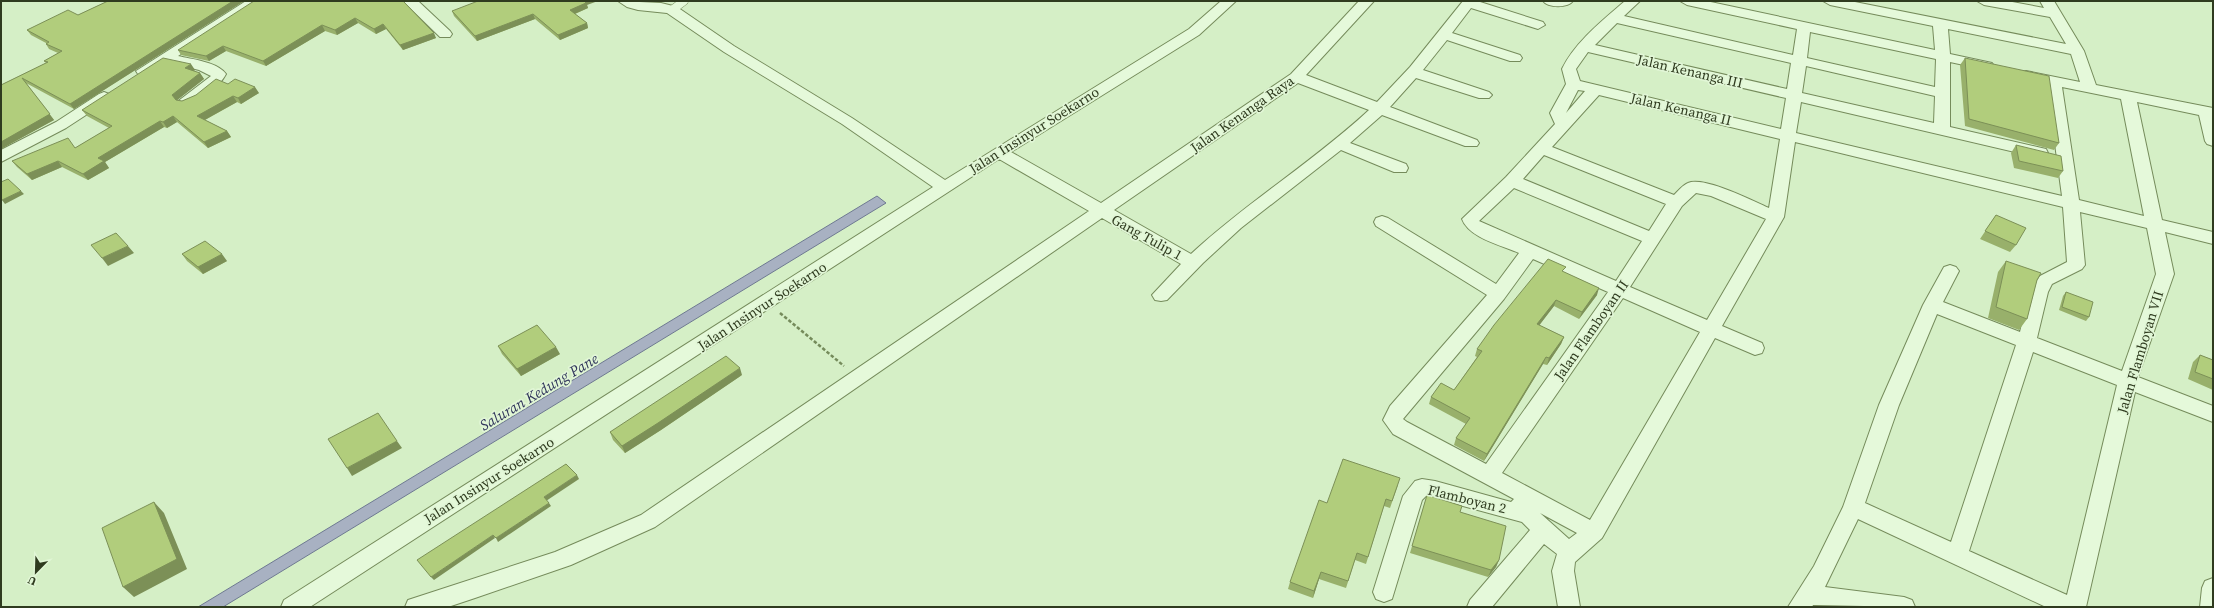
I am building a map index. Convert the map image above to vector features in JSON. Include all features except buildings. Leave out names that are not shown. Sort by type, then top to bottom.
[{"type":"street","points":[[132,78],[256,1]]},
{"type":"street","points":[[410,1],[445,34]]},
{"type":"street","points":[[625,1],[640,8],[665,6],[672,10],[729,49],[847,121],[944,187]]},
{"type":"street","name":"Jalan Insinyur Soekarno","points":[[292,607],[388,544],[768,302],[944,187],[1194,32],[1229,1]]},
{"type":"street","name":"Jalan Kenanga Raya","points":[[416,607],[558,562],[610,540],[648,521],[1035,255],[1102,212],[1296,77],[1367,1]]},
{"type":"street","points":[[1563,124],[1558,112],[1573,84],[1569,69],[1586,47],[1613,18],[1633,1]]},
{"type":"street","points":[[1687,1],[2128,97],[2209,113],[2213,141]]},
{"type":"street","points":[[1830,1],[1876,6],[1940,24],[2077,51]]},
{"type":"street","points":[[1984,1],[2055,14]]},
{"type":"street","points":[[2047,1],[2077,51],[2090,88]]},
{"type":"street","points":[[1160,295],[1192,262],[1235,224],[1339,144],[1380,108],[1414,72],[1469,2],[1538,25]]},
{"type":"street","points":[[1613,18],[1941,93]]},
{"type":"street","points":[[1940,24],[1943,57],[1941,93],[1942,129]]},
{"type":"street","points":[[1569,607],[1563,570],[1564,559],[1569,551],[1594,532],[1776,217],[1804,27]]},
{"type":"street","points":[[1444,35],[1515,58]]},
{"type":"street","name":"Jalan Kenanga III","points":[[1586,47],[2066,159]]},
{"type":"street","points":[[165,57],[204,67],[219,74],[215,81],[185,102]]},
{"type":"street","points":[[1414,72],[1484,95]]},
{"type":"street","points":[[1296,77],[1471,144]]},
{"type":"street","points":[[1957,556],[2027,341],[2039,291],[2046,280],[2076,265],[2066,159],[2054,81]]},
{"type":"street","name":"Jalan Kenanga II","points":[[1573,84],[1789,134],[2213,238]]},
{"type":"street","points":[[1596,89],[1512,181],[1470,219],[1472,224],[1482,230],[1755,348]]},
{"type":"street","points":[[1,157],[61,125],[113,90]]},
{"type":"street","name":"Jalan Flamboyan VII","points":[[2075,607],[2128,380],[2164,274],[2128,97]]},
{"type":"street","points":[[1339,144],[1400,168]]},
{"type":"street","points":[[1541,148],[1676,202]]},
{"type":"street","name":"Gang Tulip 1","points":[[999,152],[1192,262]]},
{"type":"street","points":[[1512,181],[1652,239]]},
{"type":"street","name":"Jalan Flamboyan II","points":[[1490,474],[1620,289],[1676,202],[1693,187],[1715,191],[1776,217]]},
{"type":"street","points":[[1382,222],[1498,294]]},
{"type":"street","points":[[1530,250],[1498,294],[1393,417],[1394,423],[1400,428],[1490,474],[1594,532]]},
{"type":"street","points":[[1904,607],[1804,601],[1822,573],[1853,507],[1889,405],[1932,305],[1950,271]]},
{"type":"street","points":[[1932,305],[2213,414]]},
{"type":"street","points":[[1490,474],[1527,515],[1569,551]]},
{"type":"street","name":"Flamboyan 2","points":[[1384,592],[1413,496],[1422,487],[1435,489],[1527,515]]},
{"type":"street","points":[[1853,507],[2069,607]]},
{"type":"street","points":[[1478,607],[1543,530]]},
{"type":"street","points":[[2211,607],[2213,588]]},
{"type":"lane","points":[[672,10],[684,1]]},
{"type":"path","points":[[768,302],[858,377]]},
{"type":"water","points":[[877,196],[886,203],[223,607],[198,607]]},
{"type":"water label","name":"Saluran Kedung Pane","points":[[539,392]]}]
